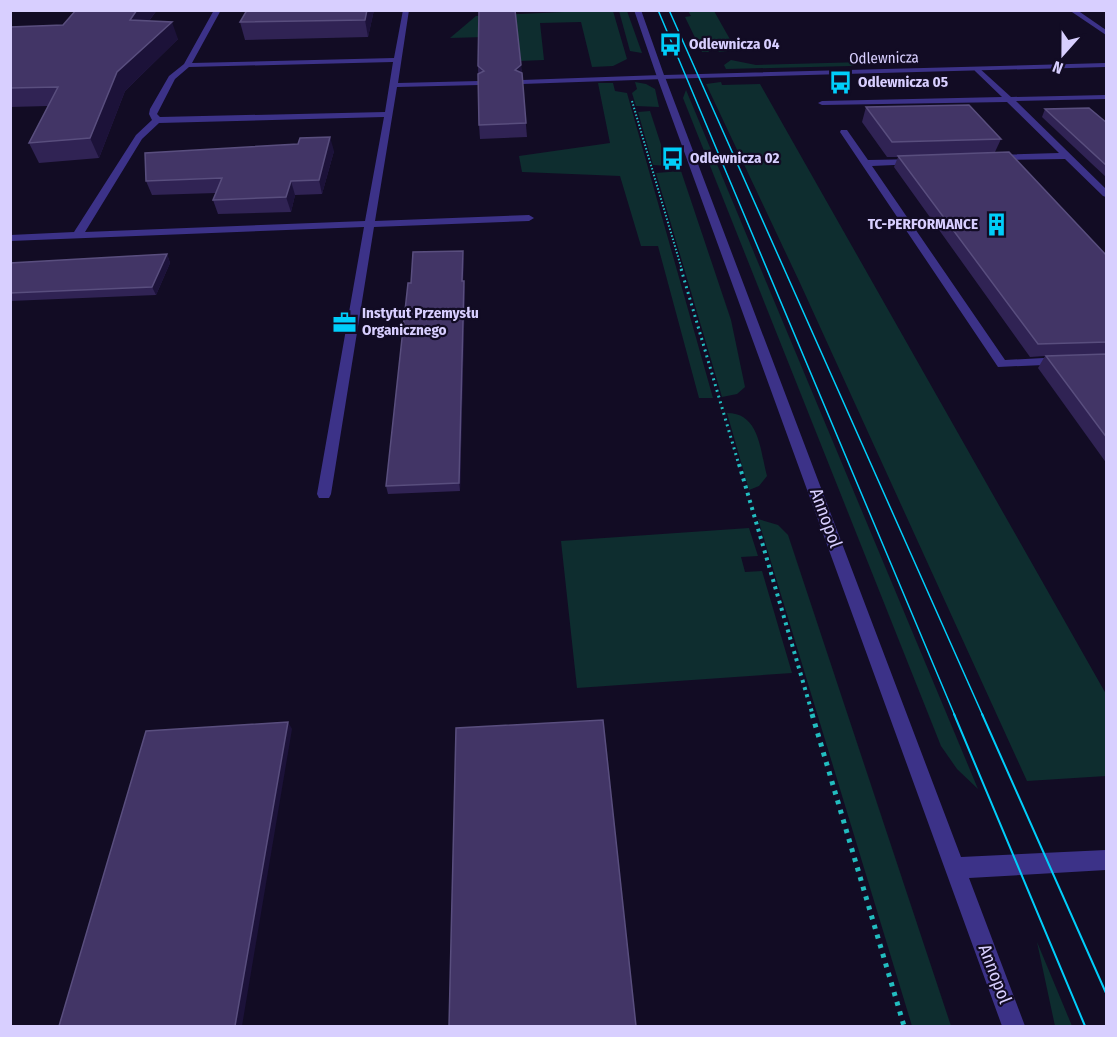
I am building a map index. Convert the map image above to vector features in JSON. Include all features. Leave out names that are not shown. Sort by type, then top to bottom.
[{"type":"street","points":[[157,120],[153,114],[154,108],[172,78],[187,65],[218,10]]},
{"type":"street","points":[[324,494],[406,10]]},
{"type":"street","name":"Annopol","points":[[637,10],[1014,1026]]},
{"type":"street","points":[[1072,10],[1107,33]]},
{"type":"street","points":[[187,65],[398,60]]},
{"type":"street","name":"Odlewnicza","points":[[522,81],[1107,65]]},
{"type":"street","points":[[978,69],[1107,194]]},
{"type":"street","points":[[394,85],[479,83]]},
{"type":"street","points":[[822,103],[1107,97]]},
{"type":"street","points":[[78,235],[140,137],[157,120],[390,114]]},
{"type":"street","points":[[844,132],[1002,364],[1072,361]]},
{"type":"street","points":[[984,159],[1068,156]]},
{"type":"street","points":[[865,163],[925,161]]},
{"type":"street","points":[[10,238],[530,218]]},
{"type":"street","points":[[954,868],[1107,860]]},
{"type":"path","points":[[630,94],[904,1026]]},
{"type":"green space","points":[[562,10],[613,11],[627,59],[613,66],[592,67],[581,22],[540,23],[544,60],[520,61],[517,36],[450,38],[476,16],[564,12]]},
{"type":"green space","points":[[619,11],[627,11],[642,53],[630,51]]},
{"type":"green space","points":[[688,11],[714,11],[736,50],[719,52],[717,48],[708,48],[709,52],[702,52],[685,17],[691,16]]},
{"type":"green space","points":[[731,60],[756,65],[864,62],[851,66],[726,69],[724,65]]},
{"type":"green space","points":[[635,82],[655,89],[659,107],[636,106],[632,93],[637,89]]},
{"type":"green space","points":[[721,82],[722,85],[760,84],[1106,694],[1106,776],[1027,781],[800,283],[706,84]]},
{"type":"green space","points":[[598,83],[613,83],[615,91],[627,93],[713,398],[699,398],[658,246],[641,246],[620,176],[522,172],[519,156],[610,143]]},
{"type":"green space","points":[[686,90],[978,789],[957,769],[941,746],[683,98]]},
{"type":"green space","points":[[650,111],[668,166],[653,165],[638,112]]},
{"type":"green space","points":[[681,171],[731,320],[745,387],[737,394],[722,397],[656,173]]},
{"type":"green space","points":[[727,413],[746,419],[757,435],[760,445],[767,476],[759,486],[749,490]]},
{"type":"green space","points":[[758,519],[778,525],[788,535],[951,1026],[912,1026]]},
{"type":"green space","points":[[749,528],[758,556],[741,557],[745,572],[762,571],[792,673],[577,688],[561,541]]},
{"type":"green space","points":[[1037,942],[1072,1026],[1055,1026]]},
{"type":"building","points":[[76,10],[137,10],[130,20],[172,22],[117,72],[90,138],[29,143],[58,87],[10,88],[10,27],[63,25]]},
{"type":"building","points":[[247,10],[367,10],[365,20],[240,22]]},
{"type":"building","points":[[479,10],[515,10],[521,65],[515,70],[522,73],[526,123],[479,125],[478,74],[484,71],[478,66]]},
{"type":"building","points":[[969,105],[1001,139],[892,142],[866,107]]},
{"type":"building","points":[[1089,108],[1107,123],[1107,166],[1045,109]]},
{"type":"building","points":[[330,137],[319,180],[291,181],[286,197],[213,200],[222,178],[146,181],[145,153],[298,144],[300,138]]},
{"type":"building","name":"TC-PERFORMANCE","points":[[1009,152],[1107,256],[1107,342],[1038,344],[898,156]]},
{"type":"building","points":[[463,251],[459,483],[386,486],[413,252]]},
{"type":"building","points":[[167,254],[152,287],[10,293],[10,263]]},
{"type":"building","points":[[1107,354],[1107,438],[1046,356]]},
{"type":"building","points":[[603,720],[636,1026],[449,1026],[456,728]]},
{"type":"building","points":[[288,722],[235,1026],[59,1026],[146,731]]},
{"type":"tram line","points":[[658,10],[955,716]]},
{"type":"tram line","points":[[669,10],[983,716]]},
{"type":"tram line","points":[[954,714],[1085,1026]]},
{"type":"tram line","points":[[982,714],[1106,993]]},
{"type":"place","name":"Odlewnicza 04","points":[[671,44]]},
{"type":"place","name":"Odlewnicza 05","points":[[840,82]]},
{"type":"place","name":"Odlewnicza 02","points":[[672,158]]},
{"type":"place","name":"TC-PERFORMANCE","points":[[996,224]]},
{"type":"place","name":"Instytut Przemysłu Organicznego","points":[[344,322]]}]
